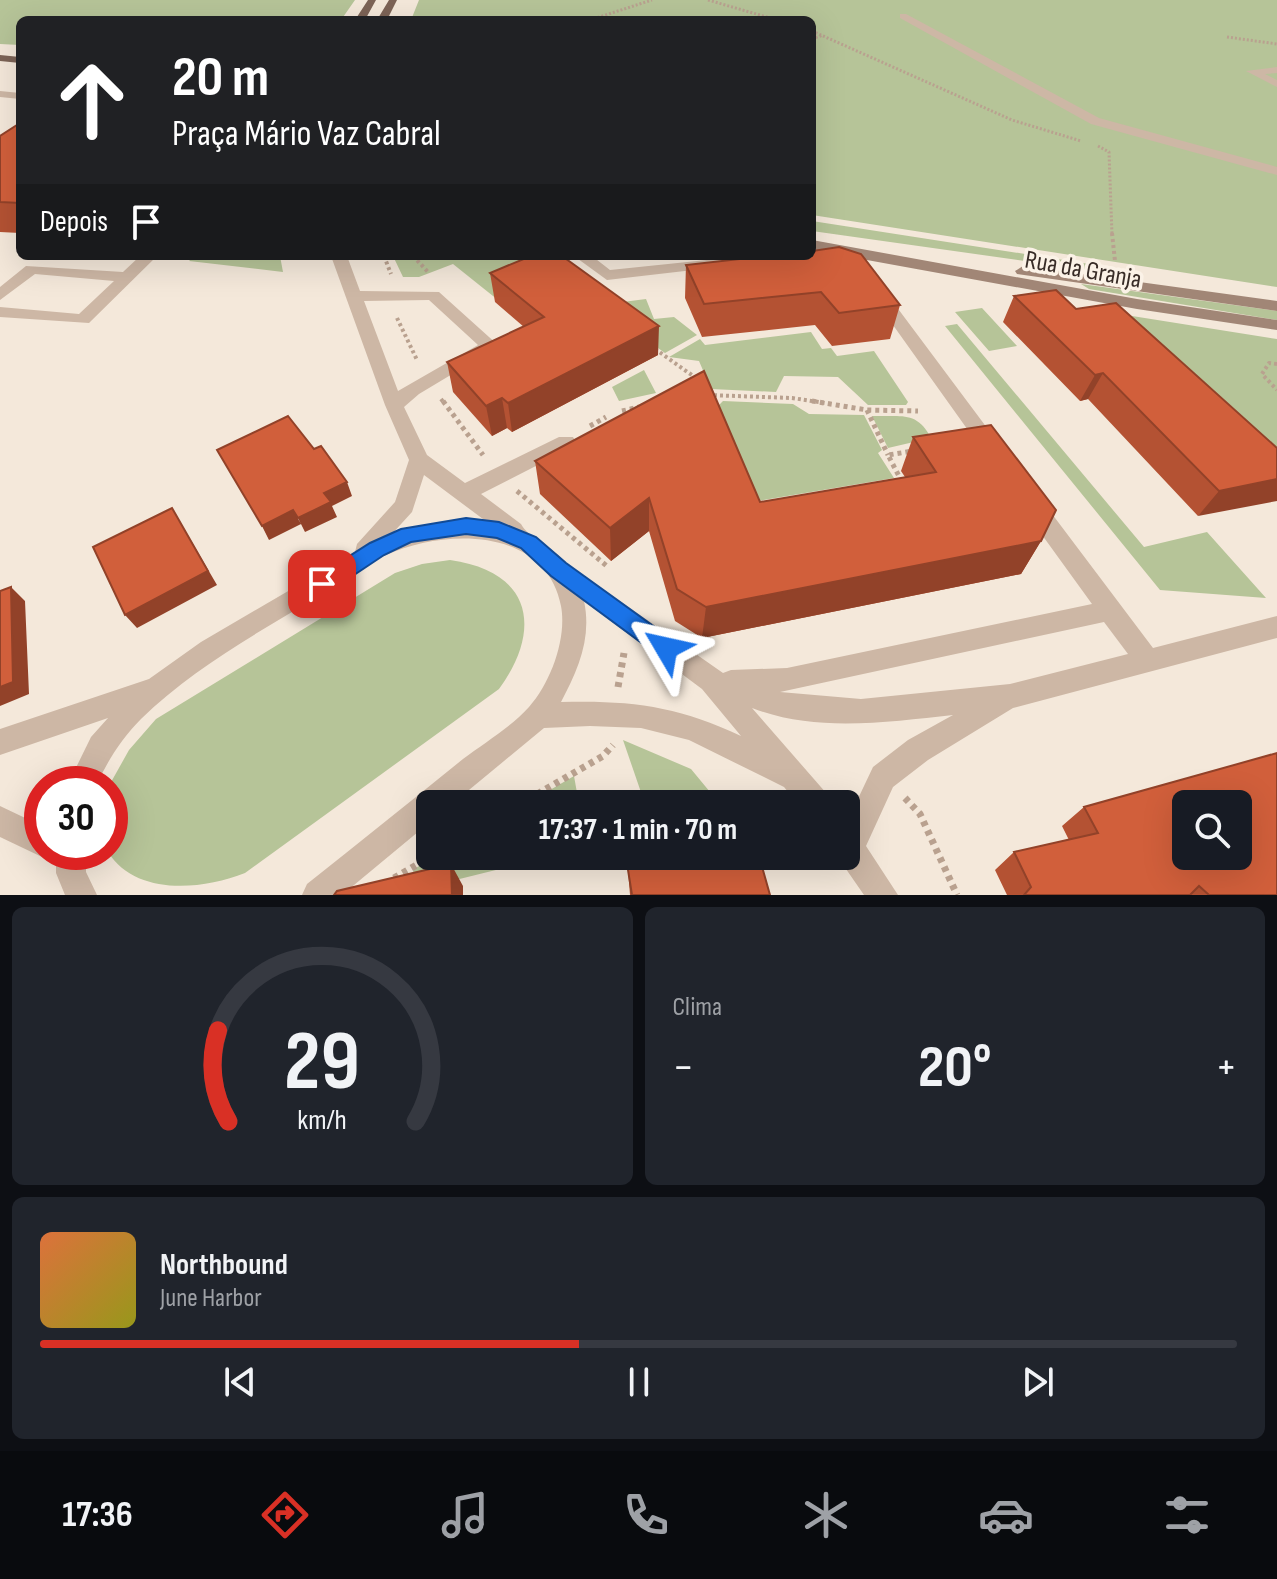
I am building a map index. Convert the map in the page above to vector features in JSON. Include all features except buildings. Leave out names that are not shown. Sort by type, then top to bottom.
[{"type":"main road","name":"Rua da Granja","points":[[816,245],[1137,304],[1277,325]]},
{"type":"main road","name":"Rua da Granja","points":[[881,256],[1117,282],[1277,306]]},
{"type":"street","points":[[903,16],[1095,121],[1277,171]]},
{"type":"street","points":[[1277,70],[1251,71],[1277,84]]},
{"type":"street","points":[[845,249],[1005,466]]},
{"type":"street","points":[[0,312],[83,319],[145,260]]},
{"type":"street","points":[[340,260],[394,405],[419,460],[465,493],[559,570],[711,681],[806,790]]},
{"type":"street","points":[[587,260],[607,275],[730,260]]},
{"type":"street","points":[[0,295],[32,269],[127,277]]},
{"type":"street","points":[[352,295],[380,298],[433,295],[490,346],[412,390],[394,405]]},
{"type":"street","points":[[465,493],[566,442]]},
{"type":"street","points":[[349,568],[404,506],[419,460]]},
{"type":"street","points":[[1023,492],[1146,659]]},
{"type":"street","points":[[0,742],[152,690],[398,539],[437,528],[466,526],[499,530],[528,543]]},
{"type":"street","points":[[318,895],[539,715],[561,684],[574,652],[577,628],[575,605],[559,570]]},
{"type":"street","points":[[711,681],[753,684],[787,680],[1110,610]]},
{"type":"street","points":[[711,681],[773,704],[861,712],[1010,696],[1277,627]]},
{"type":"street","points":[[93,766],[115,728],[152,690]]},
{"type":"street","points":[[860,822],[883,777],[918,750],[1010,696]]},
{"type":"street","points":[[539,715],[616,713],[673,722],[730,744],[804,790]]},
{"type":"street","points":[[0,821],[24,833]]},
{"type":"street","points":[[860,863],[882,895]]},
{"type":"street","points":[[71,870],[81,895]]},
{"type":"path","points":[[602,16],[652,0]]},
{"type":"path","points":[[708,0],[763,16]]},
{"type":"path","points":[[816,32],[918,75],[1035,131],[1092,143],[1109,152],[1112,174],[1109,205],[1117,282]]},
{"type":"path","points":[[816,38],[824,35]]},
{"type":"path","points":[[1227,37],[1277,44]]},
{"type":"path","points":[[417,260],[429,273]]},
{"type":"path","points":[[649,344],[698,380]]},
{"type":"path","points":[[1277,364],[1269,363],[1262,374],[1277,390]]},
{"type":"path","points":[[433,387],[531,506],[613,571]]},
{"type":"path","points":[[711,409],[705,394],[792,398],[867,410],[918,411]]},
{"type":"path","points":[[622,411],[648,405]]},
{"type":"path","points":[[867,410],[903,482],[888,485]]},
{"type":"path","points":[[590,426],[606,417]]},
{"type":"path","points":[[888,455],[915,450]]},
{"type":"path","points":[[617,692],[626,646]]},
{"type":"path","points":[[544,790],[603,756],[613,746],[614,738]]},
{"type":"path","points":[[902,795],[920,814],[957,895]]},
{"type":"green space","points":[[0,0],[355,0],[344,16],[16,16],[16,45],[0,44]]},
{"type":"green space","points":[[419,0],[1277,0],[1277,287],[816,216],[816,16],[413,16]]},
{"type":"green space","points":[[816,222],[1096,265],[1096,271],[816,232]]},
{"type":"green space","points":[[281,260],[283,272],[189,261]]},
{"type":"green space","points":[[395,260],[527,260],[550,277],[498,300],[453,264],[419,277],[403,277]]},
{"type":"green space","points":[[1081,284],[1277,311],[1277,320],[1089,289]]},
{"type":"green space","points":[[646,299],[654,319],[674,317],[697,335],[665,353],[610,314],[615,303]]},
{"type":"green space","points":[[982,308],[1017,346],[989,351],[955,312]]},
{"type":"green space","points":[[1107,312],[1277,339],[1277,470]]},
{"type":"green space","points":[[957,324],[1144,547],[1207,532],[1266,598],[1160,590],[945,326]]},
{"type":"green space","points":[[811,332],[822,349],[831,348],[837,356],[874,351],[908,402],[906,405],[868,405],[838,377],[784,376],[776,392],[711,389],[699,361],[669,357],[700,339],[705,345]]},
{"type":"green space","points":[[644,370],[656,393],[619,401],[612,387]]},
{"type":"green space","points":[[723,401],[793,404],[809,414],[864,415],[882,450],[878,453],[894,478],[757,501],[718,406]]},
{"type":"green space","points":[[872,416],[914,419],[931,438],[888,448]]},
{"type":"green space","points":[[450,560],[477,566],[498,576],[513,589],[521,605],[524,624],[522,644],[499,689],[245,873],[189,886],[151,882],[126,870],[128,766],[120,766],[129,750],[156,719],[395,573],[422,564]]},
{"type":"green space","points":[[623,740],[691,769],[708,790],[640,790]]},
{"type":"green space","points":[[574,776],[576,790],[550,790]]},
{"type":"green space","points":[[416,868],[496,870],[407,892]]},
{"type":"route","points":[[322,584],[377,549],[408,535],[437,528],[466,526],[499,530],[545,554],[559,570],[666,648]]}]
